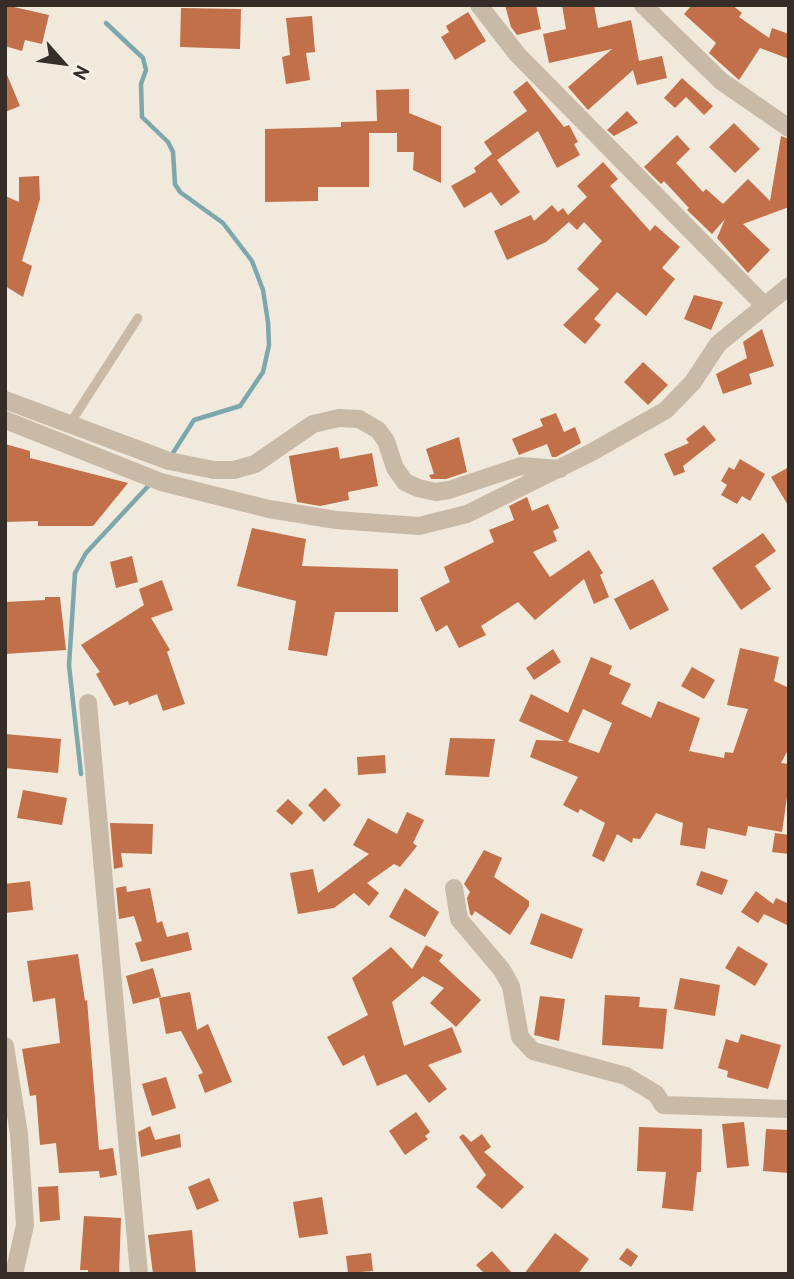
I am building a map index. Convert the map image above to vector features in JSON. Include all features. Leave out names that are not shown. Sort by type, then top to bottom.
[{"type":"street","points":[[643,5],[721,81],[789,128]]},
{"type":"street","points":[[485,8],[517,54],[764,305]]},
{"type":"street","points":[[5,420],[153,479],[269,509],[400,527],[443,521],[467,513],[559,469],[666,410],[693,382],[718,344],[789,286]]},
{"type":"street","points":[[5,400],[71,422],[162,458],[214,470],[255,464],[313,424],[339,418],[359,419],[378,430],[386,441],[395,468],[405,482],[418,488],[436,492],[449,490],[521,466],[559,469]]},
{"type":"street","points":[[88,703],[139,1274]]},
{"type":"street","points":[[454,888],[458,919],[502,970],[510,986],[520,1037],[533,1051],[625,1076],[656,1094],[663,1105],[789,1109]]},
{"type":"street","points":[[5,1046],[19,1134],[24,1214],[23,1243],[14,1274]]},
{"type":"lane","points":[[71,422],[138,318]]},
{"type":"building","points":[[5,5],[49,15],[42,44],[25,40],[22,51],[5,46]]},
{"type":"building","points":[[505,5],[536,5],[541,29],[517,35],[511,27]]},
{"type":"building","points":[[562,5],[594,5],[598,28],[631,20],[639,61],[662,56],[667,78],[637,85],[633,70],[588,110],[568,87],[612,49],[549,63],[543,34],[566,29]]},
{"type":"building","points":[[692,5],[732,5],[742,13],[739,17],[769,38],[772,28],[789,34],[789,59],[760,48],[739,80],[709,53],[716,43],[684,14]]},
{"type":"building","points":[[181,8],[241,9],[240,49],[180,47]]},
{"type":"building","points":[[468,12],[486,41],[455,60],[441,37],[449,32],[446,26]]},
{"type":"building","points":[[312,16],[315,52],[306,53],[310,80],[286,84],[282,57],[290,55],[286,18]]},
{"type":"building","points":[[5,70],[20,106],[5,112]]},
{"type":"building","points":[[682,78],[713,106],[704,115],[686,97],[675,108],[664,98]]},
{"type":"building","points":[[527,81],[564,127],[569,125],[578,142],[574,144],[580,155],[557,168],[538,131],[497,160],[520,192],[501,206],[491,192],[464,208],[451,186],[476,172],[474,168],[492,154],[484,142],[527,111],[513,92]]},
{"type":"building","points":[[409,89],[409,113],[441,126],[441,183],[413,170],[414,152],[397,152],[397,133],[369,133],[369,187],[318,187],[318,201],[265,202],[265,129],[341,127],[341,122],[377,121],[376,90]]},
{"type":"building","points":[[627,111],[638,123],[614,136],[607,130]]},
{"type":"building","points":[[734,123],[760,149],[735,173],[709,147]]},
{"type":"building","points":[[677,135],[690,149],[676,163],[703,192],[706,189],[723,204],[748,179],[770,201],[781,136],[789,139],[789,207],[743,224],[770,250],[748,273],[717,238],[725,219],[712,234],[687,210],[689,208],[664,181],[661,184],[644,167]]},
{"type":"building","points":[[603,162],[618,179],[610,186],[650,231],[655,225],[680,247],[662,268],[675,279],[646,316],[617,292],[594,319],[601,325],[585,344],[563,325],[599,289],[577,269],[602,241],[584,222],[577,230],[569,222],[546,242],[507,260],[494,231],[531,215],[534,221],[552,205],[558,212],[563,208],[568,215],[587,197],[577,186]]},
{"type":"building","points":[[39,176],[40,199],[22,261],[32,266],[23,297],[5,286],[5,196],[19,202],[19,177]]},
{"type":"building","points":[[694,295],[723,302],[711,330],[684,319]]},
{"type":"building","points":[[762,329],[774,366],[749,374],[752,384],[723,394],[716,374],[747,358],[743,342]]},
{"type":"building","points":[[643,362],[668,385],[648,405],[624,382]]},
{"type":"building","points":[[556,413],[564,432],[575,427],[581,443],[556,457],[552,457],[547,444],[519,455],[512,439],[543,426],[540,419]]},
{"type":"building","points":[[704,425],[716,440],[683,466],[685,472],[674,476],[664,454],[689,443],[686,439]]},
{"type":"building","points":[[459,437],[467,472],[446,479],[431,479],[429,475],[434,474],[426,449]]},
{"type":"building","points":[[5,444],[30,451],[30,458],[128,483],[93,526],[38,526],[38,521],[5,522]]},
{"type":"building","points":[[338,447],[340,459],[372,453],[378,486],[348,492],[349,500],[320,506],[297,502],[289,456]]},
{"type":"building","points":[[740,459],[765,474],[750,501],[742,496],[737,504],[721,495],[727,485],[721,481],[729,467],[734,470]]},
{"type":"building","points":[[789,467],[789,507],[771,477]]},
{"type":"building","points":[[527,497],[532,511],[548,504],[559,528],[553,531],[557,541],[533,552],[550,577],[589,550],[603,573],[600,575],[609,597],[594,604],[584,579],[535,620],[518,602],[481,626],[486,635],[459,648],[447,625],[436,632],[420,598],[450,582],[444,567],[494,542],[489,530],[514,520],[509,506]]},
{"type":"building","points":[[252,528],[306,539],[302,566],[398,569],[398,612],[335,612],[327,656],[288,650],[296,601],[237,586]]},
{"type":"building","points":[[763,533],[776,551],[755,566],[771,589],[741,610],[712,568]]},
{"type":"building","points":[[132,556],[138,582],[116,588],[110,562]]},
{"type":"building","points":[[653,579],[669,610],[630,630],[614,599]]},
{"type":"building","points":[[162,580],[173,610],[151,618],[170,650],[167,652],[185,704],[163,711],[157,694],[129,705],[128,701],[114,706],[96,674],[100,672],[81,645],[144,605],[139,589]]},
{"type":"building","points":[[45,597],[60,597],[66,650],[5,654],[5,602],[45,600]]},
{"type":"building","points":[[740,648],[779,657],[774,681],[789,688],[789,748],[781,763],[789,764],[789,783],[782,832],[748,826],[746,836],[708,828],[705,849],[680,845],[683,823],[656,813],[640,839],[633,838],[632,843],[617,834],[604,862],[592,856],[605,823],[580,809],[578,813],[563,805],[578,777],[530,757],[536,740],[564,741],[519,721],[531,694],[568,713],[591,657],[612,666],[609,674],[631,684],[621,704],[651,718],[658,701],[700,718],[689,751],[724,758],[725,752],[733,753],[748,709],[727,705]],"holes":[[[583,709],[612,723],[599,753],[568,742]]]},
{"type":"building","points":[[553,649],[561,662],[534,680],[526,668]]},
{"type":"building","points":[[692,667],[715,680],[704,699],[681,686]]},
{"type":"building","points":[[5,734],[61,739],[58,773],[5,768]]},
{"type":"building","points":[[450,738],[495,739],[489,777],[445,775]]},
{"type":"building","points":[[385,755],[386,773],[358,775],[357,757]]},
{"type":"building","points":[[325,788],[341,805],[324,822],[308,805]]},
{"type":"building","points":[[23,790],[67,798],[62,825],[17,818]]},
{"type":"building","points":[[288,799],[303,813],[292,825],[276,811]]},
{"type":"building","points":[[407,812],[424,820],[413,843],[417,846],[400,867],[394,864],[367,883],[379,893],[369,906],[354,893],[334,908],[298,914],[290,873],[313,869],[318,893],[369,854],[353,845],[368,818],[397,834]]},
{"type":"building","points":[[110,823],[153,824],[152,854],[121,853],[123,867],[114,869]]},
{"type":"building","points":[[775,833],[789,835],[789,854],[772,852]]},
{"type":"building","points":[[484,850],[502,858],[494,877],[529,901],[529,906],[510,935],[475,911],[472,916],[470,914],[467,898],[470,892],[464,884]]},
{"type":"building","points":[[701,871],[728,880],[722,895],[696,885]]},
{"type":"building","points":[[30,881],[33,910],[5,913],[5,884]]},
{"type":"building","points":[[126,886],[127,892],[150,888],[157,923],[162,921],[167,937],[188,932],[192,950],[141,962],[135,943],[142,941],[134,916],[119,919],[116,888]]},
{"type":"building","points":[[405,888],[439,912],[425,937],[389,917]]},
{"type":"building","points":[[756,891],[773,904],[776,898],[789,904],[789,926],[764,914],[758,923],[741,912]]},
{"type":"building","points":[[541,913],[583,929],[572,959],[530,944]]},
{"type":"building","points":[[426,945],[443,955],[439,961],[481,1000],[456,1027],[430,1003],[444,988],[423,976],[392,1002],[404,1046],[452,1027],[462,1052],[428,1065],[447,1089],[429,1103],[406,1074],[377,1086],[364,1055],[343,1066],[327,1037],[368,1015],[352,978],[391,947],[412,969]]},
{"type":"building","points":[[738,946],[768,964],[755,986],[725,968]]},
{"type":"building","points":[[78,954],[85,1001],[87,1000],[99,1150],[113,1148],[117,1175],[100,1178],[99,1171],[59,1173],[56,1143],[40,1145],[36,1095],[30,1096],[22,1049],[60,1043],[55,998],[33,1002],[27,961]]},
{"type":"building","points":[[153,968],[161,997],[133,1004],[126,976]]},
{"type":"building","points":[[680,978],[720,985],[715,1016],[674,1009]]},
{"type":"building","points":[[190,992],[197,1030],[208,1024],[232,1082],[205,1093],[198,1075],[203,1073],[181,1031],[166,1034],[159,998]]},
{"type":"building","points":[[605,995],[640,997],[639,1007],[667,1009],[663,1049],[602,1045]]},
{"type":"building","points":[[540,996],[565,999],[559,1041],[534,1035]]},
{"type":"building","points":[[741,1034],[781,1045],[768,1089],[727,1077],[728,1071],[718,1068],[726,1039],[738,1043]]},
{"type":"building","points":[[166,1077],[176,1108],[152,1116],[142,1084]]},
{"type":"building","points":[[416,1112],[430,1132],[425,1136],[428,1139],[405,1155],[389,1131]]},
{"type":"building","points":[[744,1122],[749,1166],[727,1168],[722,1124]]},
{"type":"building","points":[[150,1126],[155,1140],[180,1134],[181,1147],[141,1157],[138,1132]]},
{"type":"building","points":[[639,1127],[702,1129],[701,1172],[697,1172],[693,1211],[662,1208],[666,1172],[637,1171]]},
{"type":"building","points":[[766,1129],[789,1130],[789,1173],[763,1171]]},
{"type":"building","points":[[463,1134],[471,1142],[482,1134],[491,1147],[484,1152],[524,1187],[502,1209],[476,1187],[486,1175],[459,1137]]},
{"type":"building","points":[[209,1178],[219,1201],[197,1210],[188,1187]]},
{"type":"building","points":[[58,1186],[60,1220],[40,1222],[38,1187]]},
{"type":"building","points":[[322,1197],[328,1234],[299,1238],[293,1202]]},
{"type":"building","points":[[84,1216],[121,1218],[119,1274],[88,1274],[88,1270],[80,1270]]},
{"type":"building","points":[[192,1230],[196,1274],[153,1274],[148,1235]]},
{"type":"building","points":[[555,1233],[589,1259],[578,1274],[524,1274]]},
{"type":"building","points":[[627,1248],[638,1256],[631,1267],[619,1259]]},
{"type":"building","points":[[492,1251],[513,1274],[485,1274],[476,1265]]},
{"type":"building","points":[[371,1253],[373,1271],[348,1273],[346,1256]]},
{"type":"waterway","points":[[106,23],[143,58],[146,70],[141,84],[142,117],[168,142],[173,152],[175,184],[180,192],[223,223],[252,261],[263,290],[268,322],[269,345],[263,372],[240,406],[194,420],[171,456]]},
{"type":"waterway","points":[[81,774],[69,665],[75,573],[86,553],[151,483]]}]
